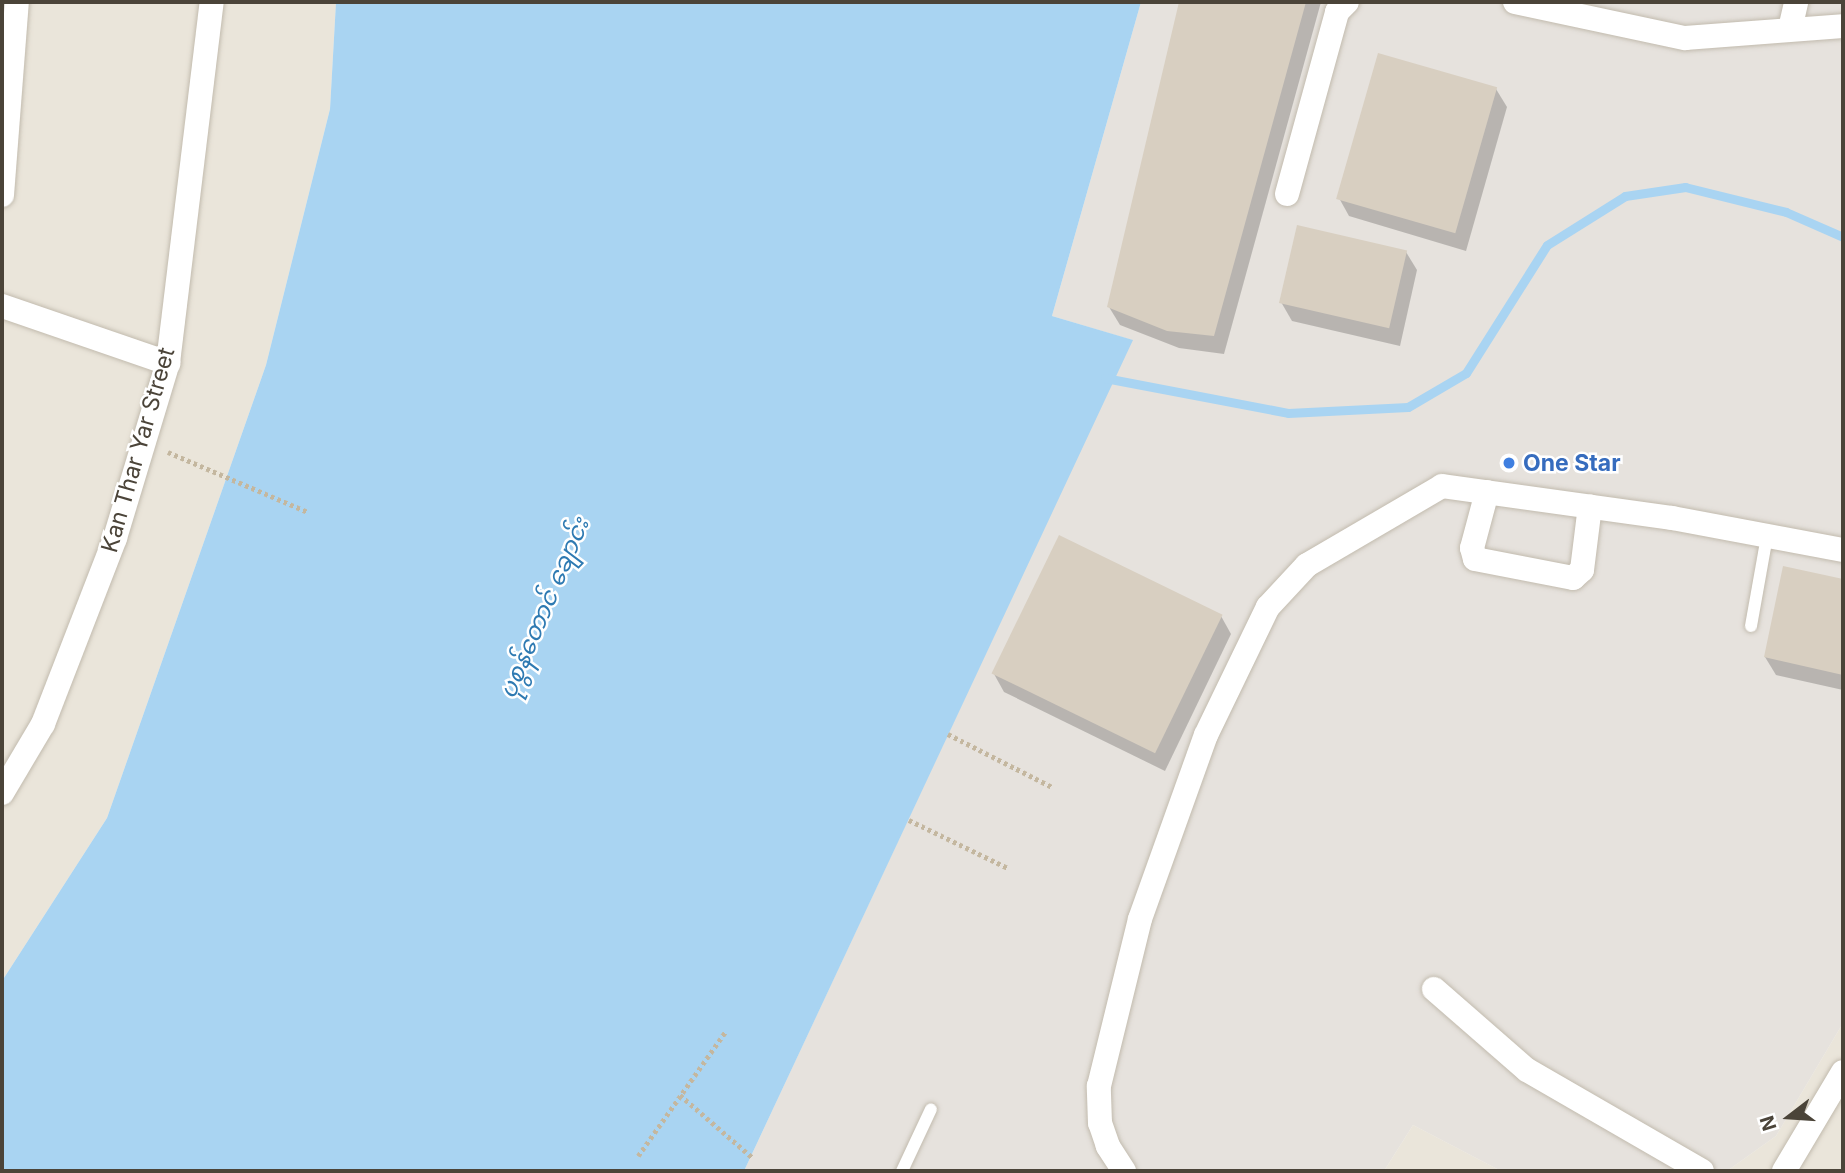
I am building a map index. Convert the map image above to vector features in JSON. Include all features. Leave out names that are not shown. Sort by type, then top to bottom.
[{"type":"street","points":[[2,195],[5,74],[17,2]]},
{"type":"street","name":"Kan Thar Yar Street","points":[[2,793],[43,723],[115,538],[168,363],[212,2]]},
{"type":"street","points":[[1287,194],[1337,12],[1347,2]]},
{"type":"street","points":[[1515,2],[1553,6],[1685,38],[1843,26]]},
{"type":"street","points":[[1790,29],[1796,2]]},
{"type":"street","points":[[2,306],[168,363]]},
{"type":"street","points":[[1124,1171],[1108,1146],[1100,1123],[1099,1086],[1140,919],[1206,735],[1268,607],[1307,565],[1442,486],[1590,506],[1843,550]]},
{"type":"street","points":[[1487,492],[1472,548],[1475,559],[1573,578],[1582,570],[1590,506]]},
{"type":"street","points":[[1434,989],[1527,1070],[1702,1171]]},
{"type":"street","points":[[1784,1171],[1843,1072]]},
{"type":"lane","points":[[1751,626],[1767,536]]},
{"type":"lane","points":[[902,1171],[931,1109]]},
{"type":"path","points":[[145,442],[307,512]]},
{"type":"path","points":[[948,734],[1052,787]]},
{"type":"path","points":[[909,820],[1008,868]]},
{"type":"path","points":[[638,1156],[724,1032]]},
{"type":"path","points":[[680,1095],[753,1158]]},
{"type":"shaded area","points":[[2,2],[336,2],[330,109],[266,365],[107,818],[2,981]]},
{"type":"shaded area","points":[[1141,2],[1843,2],[1843,1023],[1776,1136],[1727,1171],[1501,1171],[1413,1125],[1384,1171],[744,1171],[1132,340],[1052,316]]},
{"type":"shaded area","points":[[1843,1023],[1843,1171],[1727,1171],[1776,1136]]},
{"type":"shaded area","points":[[1413,1125],[1501,1171],[1384,1171]]},
{"type":"water","name":"ပုစွန်တောင် ချောင်း","points":[[336,2],[1141,2],[1052,316],[1133,340],[744,1171],[2,1171],[2,981],[107,818],[266,365],[330,109]]},
{"type":"building","points":[[1179,2],[1306,2],[1214,336],[1167,331],[1107,307]]},
{"type":"building","points":[[1378,53],[1497,87],[1455,233],[1336,199]]},
{"type":"building","points":[[1297,225],[1407,250],[1389,328],[1279,303]]},
{"type":"building","points":[[1059,535],[1223,615],[1155,753],[991,673]]},
{"type":"building","points":[[1783,566],[1843,579],[1843,675],[1764,657]]},
{"type":"waterway","points":[[1105,378],[1288,413],[1408,407],[1466,373],[1547,245],[1625,196],[1685,187],[1786,212],[1843,237]]},
{"type":"place","name":"One Star","points":[[1509,463]]}]
